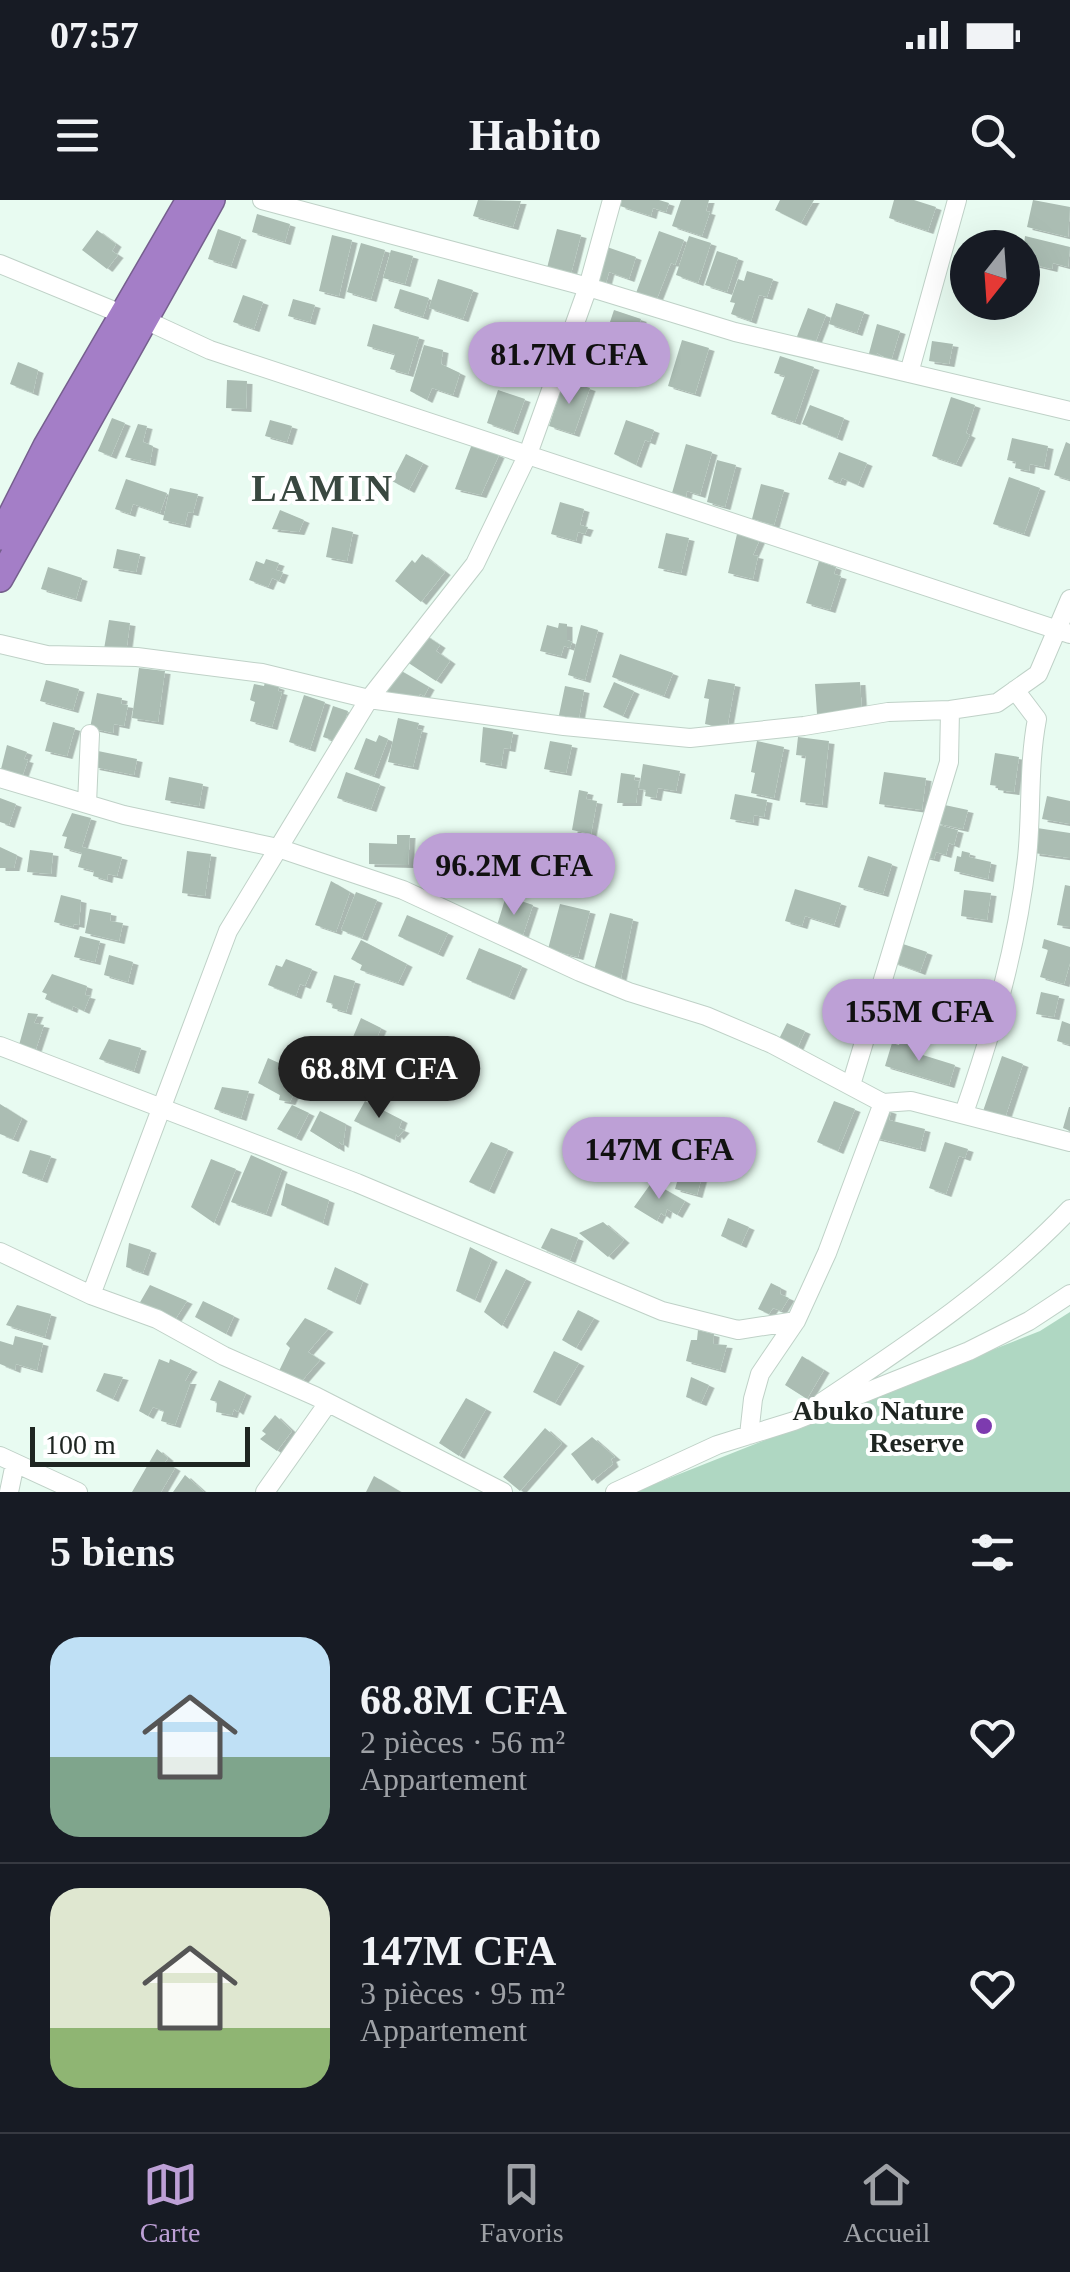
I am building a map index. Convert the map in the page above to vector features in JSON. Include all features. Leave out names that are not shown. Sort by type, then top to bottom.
[{"type":"highway","points":[[0,579],[189,200]]},
{"type":"highway","points":[[0,538],[46,446],[212,200]]},
{"type":"street","points":[[262,200],[588,287],[735,332],[1070,411]]},
{"type":"street","points":[[91,1295],[228,931],[369,698],[475,564],[528,454],[588,287],[612,200]]},
{"type":"street","points":[[909,374],[957,200]]},
{"type":"street","points":[[0,264],[210,350],[1064,632]]},
{"type":"street","points":[[0,644],[46,654],[137,657],[262,672],[369,698],[564,726],[690,738],[888,712],[950,710],[997,703],[1038,674],[1064,632],[1070,598]]},
{"type":"street","points":[[964,1113],[1006,974],[1027,861],[1032,814],[1028,785],[1036,719],[1015,690]]},
{"type":"street","points":[[851,1085],[949,762],[950,710]]},
{"type":"street","points":[[88,804],[90,734]]},
{"type":"street","points":[[0,778],[124,815],[278,848],[402,890],[630,992],[706,1016],[772,1044],[883,1103],[911,1101],[1070,1142]]},
{"type":"street","points":[[0,1046],[357,1183],[662,1310],[738,1330],[796,1321]]},
{"type":"street","points":[[749,1435],[752,1400],[760,1374],[796,1321],[827,1253],[883,1103]]},
{"type":"street","points":[[794,1420],[925,1334],[1044,1236],[1070,1209]]},
{"type":"street","points":[[0,1252],[91,1295],[157,1320],[503,1492]]},
{"type":"street","points":[[615,1492],[717,1445],[794,1420],[969,1352],[1070,1294]]},
{"type":"street","points":[[265,1492],[328,1403]]},
{"type":"street","points":[[9,1492],[8,1460],[78,1492]]},
{"type":"green space","points":[[1070,1312],[1070,1492],[634,1492],[1040,1331]]},
{"type":"building","points":[[478,200],[521,201],[513,227],[473,216]]},
{"type":"building","points":[[622,200],[669,203],[666,212],[653,208],[651,216],[620,206]]},
{"type":"building","points":[[681,200],[709,200],[706,211],[710,212],[702,236],[672,226]]},
{"type":"building","points":[[780,200],[814,200],[801,223],[775,210]]},
{"type":"building","points":[[894,200],[914,200],[936,207],[928,231],[889,218]]},
{"type":"building","points":[[1033,200],[1070,207],[1068,237],[1027,227]]},
{"type":"building","points":[[257,214],[290,224],[285,242],[252,232]]},
{"type":"building","points":[[218,229],[241,237],[231,266],[208,259]]},
{"type":"building","points":[[557,229],[581,235],[571,274],[547,268]]},
{"type":"building","points":[[97,230],[116,244],[112,251],[118,255],[107,269],[82,250]]},
{"type":"building","points":[[659,231],[684,240],[656,301],[636,293]]},
{"type":"building","points":[[332,235],[352,240],[339,296],[319,291]]},
{"type":"building","points":[[689,236],[711,243],[698,283],[676,275]]},
{"type":"building","points":[[1040,240],[1070,247],[1068,267],[1053,263],[1052,269],[1040,266]]},
{"type":"building","points":[[361,243],[385,250],[371,299],[347,292]]},
{"type":"building","points":[[607,247],[636,257],[629,279],[609,272],[605,287],[595,284]]},
{"type":"building","points":[[391,250],[413,256],[405,284],[383,278]]},
{"type":"building","points":[[717,251],[738,258],[727,292],[705,285]]},
{"type":"building","points":[[747,271],[773,279],[767,297],[759,295],[751,321],[731,314],[735,303],[730,302],[738,279],[744,281]]},
{"type":"building","points":[[438,279],[473,290],[463,319],[429,308]]},
{"type":"building","points":[[400,289],[429,298],[423,317],[394,308]]},
{"type":"building","points":[[243,295],[263,302],[254,329],[233,322]]},
{"type":"building","points":[[293,299],[315,305],[310,322],[288,316]]},
{"type":"building","points":[[836,303],[864,312],[857,333],[829,324]]},
{"type":"building","points":[[808,308],[826,315],[814,346],[796,339]]},
{"type":"building","points":[[614,310],[641,319],[633,343],[611,335],[597,374],[569,365],[583,326],[606,334]]},
{"type":"building","points":[[373,324],[419,337],[408,374],[390,369],[395,354],[367,346]]},
{"type":"building","points":[[877,324],[900,331],[891,361],[877,353],[876,359],[868,357]]},
{"type":"building","points":[[682,340],[709,348],[695,394],[668,386]]},
{"type":"building","points":[[932,341],[953,344],[949,364],[929,361]]},
{"type":"building","points":[[424,345],[443,350],[441,364],[460,373],[453,395],[432,388],[427,400],[410,391]]},
{"type":"building","points":[[780,356],[814,367],[795,422],[771,414],[785,376],[774,373]]},
{"type":"building","points":[[18,362],[38,370],[33,393],[10,384]]},
{"type":"building","points":[[227,380],[247,381],[246,409],[226,408]]},
{"type":"building","points":[[564,380],[590,388],[574,434],[549,426]]},
{"type":"building","points":[[498,390],[525,399],[513,432],[487,423]]},
{"type":"building","points":[[951,397],[975,405],[966,433],[970,435],[956,464],[932,456]]},
{"type":"building","points":[[810,405],[844,418],[837,438],[802,424]]},
{"type":"building","points":[[112,418],[125,423],[111,456],[98,451]]},
{"type":"building","points":[[270,420],[292,426],[287,442],[265,436]]},
{"type":"building","points":[[626,420],[654,430],[650,442],[645,440],[636,465],[614,454]]},
{"type":"building","points":[[138,424],[147,426],[143,442],[153,446],[150,463],[125,457]]},
{"type":"building","points":[[1012,438],[1048,446],[1044,467],[1030,464],[1029,471],[1015,468],[1016,462],[1007,460]]},
{"type":"building","points":[[1066,442],[1070,444],[1070,480],[1054,475]]},
{"type":"building","points":[[472,444],[499,455],[481,495],[455,489]]},
{"type":"building","points":[[686,444],[712,452],[700,495],[687,491],[686,497],[672,493]]},
{"type":"building","points":[[839,452],[867,463],[858,485],[842,478],[840,483],[828,479]]},
{"type":"building","points":[[406,454],[423,463],[409,490],[392,481]]},
{"type":"building","points":[[717,460],[736,465],[725,507],[707,502]]},
{"type":"building","points":[[1009,477],[1040,488],[1024,534],[993,524]]},
{"type":"building","points":[[126,479],[167,493],[160,513],[133,504],[130,514],[115,509]]},
{"type":"building","points":[[761,484],[784,490],[774,525],[752,519]]},
{"type":"building","points":[[170,488],[198,494],[185,525],[163,520]]},
{"type":"building","points":[[560,502],[584,509],[580,525],[588,527],[585,534],[578,532],[576,541],[551,534]]},
{"type":"building","points":[[280,510],[304,520],[299,532],[272,529]]},
{"type":"building","points":[[332,527],[353,532],[347,561],[326,557]]},
{"type":"building","points":[[666,533],[689,538],[681,573],[658,568]]},
{"type":"building","points":[[737,534],[760,539],[753,555],[758,556],[753,579],[728,573]]},
{"type":"building","points":[[117,549],[140,554],[136,572],[113,568]]},
{"type":"building","points":[[422,554],[445,572],[421,602],[395,581]]},
{"type":"building","points":[[266,559],[279,563],[276,570],[283,572],[279,581],[272,578],[268,587],[249,580],[256,561],[264,564]]},
{"type":"building","points":[[819,561],[836,567],[834,574],[841,576],[830,610],[806,603]]},
{"type":"building","points":[[48,567],[82,578],[76,599],[41,589]]},
{"type":"building","points":[[109,620],[130,623],[126,653],[104,649]]},
{"type":"building","points":[[559,623],[567,624],[570,648],[564,646],[561,656],[540,651],[547,625],[558,628]]},
{"type":"building","points":[[581,625],[598,630],[585,680],[568,675]]},
{"type":"building","points":[[422,633],[440,645],[436,651],[450,661],[436,681],[404,660]]},
{"type":"building","points":[[620,654],[673,673],[664,696],[612,677]]},
{"type":"building","points":[[139,668],[165,671],[158,722],[132,718]]},
{"type":"building","points":[[396,668],[429,687],[424,696],[420,694],[417,699],[410,695],[406,702],[383,689]]},
{"type":"building","points":[[708,679],[735,684],[727,729],[705,724]]},
{"type":"building","points":[[46,680],[79,689],[73,710],[40,701]]},
{"type":"building","points":[[265,682],[282,692],[272,727],[250,721],[254,684],[264,686]]},
{"type":"building","points":[[614,682],[634,691],[623,716],[603,707]]},
{"type":"building","points":[[860,682],[862,712],[817,714],[815,684]]},
{"type":"building","points":[[565,686],[584,690],[578,724],[558,720]]},
{"type":"building","points":[[97,693],[122,698],[121,704],[128,705],[124,726],[114,724],[113,733],[90,728]]},
{"type":"building","points":[[304,695],[325,702],[310,749],[289,742]]},
{"type":"building","points":[[333,706],[348,711],[338,742],[323,737]]},
{"type":"building","points":[[398,718],[419,723],[417,729],[422,730],[413,767],[388,762]]},
{"type":"building","points":[[53,722],[75,728],[67,756],[45,751]]},
{"type":"building","points":[[483,727],[513,732],[510,749],[504,748],[501,766],[480,762]]},
{"type":"building","points":[[379,735],[388,739],[374,776],[354,769],[366,738],[376,742]]},
{"type":"building","points":[[798,737],[829,741],[822,805],[800,802],[806,756],[796,755]]},
{"type":"building","points":[[550,741],[572,745],[566,773],[544,769]]},
{"type":"building","points":[[757,741],[784,747],[774,798],[751,793]]},
{"type":"building","points":[[7,745],[27,752],[21,780],[0,773]]},
{"type":"building","points":[[98,751],[137,759],[134,775],[94,767]]},
{"type":"building","points":[[995,753],[1019,757],[1014,792],[990,785]]},
{"type":"building","points":[[643,764],[680,771],[676,791],[658,788],[656,798],[645,796],[646,790],[639,789]]},
{"type":"building","points":[[346,772],[380,784],[371,809],[337,798]]},
{"type":"building","points":[[884,772],[926,778],[922,810],[879,804]]},
{"type":"building","points":[[621,773],[635,775],[634,780],[639,781],[636,803],[617,803]]},
{"type":"building","points":[[169,777],[203,784],[199,806],[165,800]]},
{"type":"building","points":[[579,790],[588,792],[586,799],[597,801],[591,834],[572,830]]},
{"type":"building","points":[[735,794],[767,800],[764,817],[754,815],[753,823],[730,819]]},
{"type":"building","points":[[1047,796],[1070,801],[1070,824],[1042,819]]},
{"type":"building","points":[[0,798],[16,804],[9,825],[0,822]]},
{"type":"building","points":[[940,804],[968,810],[963,829],[935,823]]},
{"type":"building","points":[[72,813],[91,818],[82,847],[122,857],[117,876],[108,874],[107,880],[93,876],[94,871],[78,867],[82,853],[64,848],[67,837],[62,836]]},
{"type":"building","points":[[931,823],[958,830],[946,855],[936,852],[934,859],[922,856]]},
{"type":"building","points":[[1037,828],[1070,833],[1070,858],[1034,853]]},
{"type":"building","points":[[397,835],[410,835],[408,865],[369,864],[369,843],[397,844]]},
{"type":"building","points":[[0,847],[17,855],[14,868],[0,868]]},
{"type":"building","points":[[452,848],[493,864],[490,872],[497,874],[490,892],[442,873]]},
{"type":"building","points":[[30,850],[53,853],[51,874],[27,872]]},
{"type":"building","points":[[187,851],[211,854],[205,896],[182,893]]},
{"type":"building","points":[[962,851],[970,853],[969,857],[991,862],[988,879],[954,871]]},
{"type":"building","points":[[868,856],[892,864],[883,894],[858,887]]},
{"type":"building","points":[[331,881],[350,892],[336,932],[315,925]]},
{"type":"building","points":[[1065,885],[1070,886],[1070,927],[1057,925]]},
{"type":"building","points":[[795,889],[841,903],[834,925],[805,916],[802,926],[785,921]]},
{"type":"building","points":[[964,890],[991,893],[987,920],[961,916]]},
{"type":"building","points":[[356,892],[377,900],[362,938],[341,930]]},
{"type":"building","points":[[61,895],[81,900],[79,925],[54,922]]},
{"type":"building","points":[[506,896],[533,905],[521,941],[495,932]]},
{"type":"building","points":[[560,904],[590,911],[578,957],[548,949]]},
{"type":"building","points":[[90,909],[111,913],[110,921],[123,923],[119,941],[85,933]]},
{"type":"building","points":[[610,913],[633,919],[621,978],[594,970]]},
{"type":"building","points":[[407,915],[448,933],[438,954],[398,936]]},
{"type":"building","points":[[80,936],[100,941],[95,962],[74,957]]},
{"type":"building","points":[[1044,939],[1070,947],[1064,984],[1040,977],[1048,950],[1042,948]]},
{"type":"building","points":[[361,940],[407,964],[398,983],[360,970],[362,965],[351,959]]},
{"type":"building","points":[[897,942],[927,952],[920,972],[890,961]]},
{"type":"building","points":[[479,948],[522,966],[509,997],[466,979]]},
{"type":"building","points":[[109,955],[133,962],[128,982],[104,975]]},
{"type":"building","points":[[286,959],[312,969],[296,996],[268,985],[276,965],[282,967]]},
{"type":"building","points":[[52,974],[87,986],[85,995],[90,996],[84,1011],[45,999],[47,994],[42,992]]},
{"type":"building","points":[[334,975],[355,981],[346,1012],[326,1002]]},
{"type":"building","points":[[1041,992],[1059,996],[1054,1017],[1036,1014]]},
{"type":"building","points":[[28,1013],[38,1014],[34,1023],[44,1025],[36,1049],[19,1045]]},
{"type":"building","points":[[361,1018],[381,1028],[361,1076],[340,1068]]},
{"type":"building","points":[[1062,1021],[1070,1024],[1070,1045],[1057,1041]]},
{"type":"building","points":[[787,1023],[805,1031],[793,1058],[774,1049]]},
{"type":"building","points":[[109,1039],[141,1048],[134,1071],[99,1059]]},
{"type":"building","points":[[892,1043],[914,1046],[913,1052],[955,1065],[949,1085],[885,1066]]},
{"type":"building","points":[[1002,1056],[1023,1064],[1004,1121],[982,1114]]},
{"type":"building","points":[[268,1058],[307,1076],[303,1086],[298,1084],[290,1102],[279,1100],[280,1095],[258,1083]]},
{"type":"building","points":[[222,1087],[249,1091],[241,1118],[214,1109]]},
{"type":"building","points":[[365,1101],[402,1120],[399,1128],[404,1130],[398,1137],[396,1134],[395,1140],[354,1121]]},
{"type":"building","points":[[834,1101],[855,1109],[838,1151],[817,1142]]},
{"type":"building","points":[[0,1104],[22,1118],[13,1139],[0,1134]]},
{"type":"building","points":[[292,1105],[309,1113],[296,1138],[277,1129]]},
{"type":"building","points":[[879,1107],[891,1111],[889,1120],[925,1129],[920,1149],[872,1137]]},
{"type":"building","points":[[1070,1107],[1070,1131],[1063,1128]]},
{"type":"building","points":[[320,1111],[346,1124],[339,1149],[310,1131]]},
{"type":"building","points":[[491,1142],[508,1149],[489,1191],[469,1182]]},
{"type":"building","points":[[945,1142],[968,1149],[965,1158],[959,1156],[946,1194],[929,1188]]},
{"type":"building","points":[[30,1150],[51,1156],[42,1180],[22,1173]]},
{"type":"building","points":[[686,1151],[715,1160],[709,1179],[702,1177],[697,1195],[675,1189]]},
{"type":"building","points":[[251,1155],[282,1169],[266,1214],[231,1202]]},
{"type":"building","points":[[211,1159],[236,1169],[214,1223],[191,1207]]},
{"type":"building","points":[[652,1182],[685,1201],[677,1215],[667,1209],[657,1221],[634,1207]]},
{"type":"building","points":[[286,1183],[329,1200],[323,1223],[281,1205]]},
{"type":"building","points":[[728,1218],[749,1227],[741,1245],[721,1236]]},
{"type":"building","points":[[603,1222],[624,1240],[608,1257],[579,1233]]},
{"type":"building","points":[[551,1228],[578,1238],[570,1260],[541,1248]]},
{"type":"building","points":[[129,1243],[151,1250],[143,1273],[126,1267]]},
{"type":"building","points":[[470,1247],[492,1259],[475,1300],[456,1291]]},
{"type":"building","points":[[335,1267],[363,1281],[355,1302],[327,1289]]},
{"type":"building","points":[[506,1269],[526,1279],[502,1326],[484,1312]]},
{"type":"building","points":[[771,1283],[789,1298],[781,1311],[773,1308],[769,1314],[758,1309]]},
{"type":"building","points":[[150,1285],[187,1301],[173,1323],[139,1304]]},
{"type":"building","points":[[203,1301],[234,1316],[226,1334],[195,1317]]},
{"type":"building","points":[[17,1305],[51,1314],[45,1337],[6,1325]]},
{"type":"building","points":[[578,1310],[594,1318],[576,1348],[562,1340]]},
{"type":"building","points":[[305,1318],[328,1329],[308,1352],[320,1360],[300,1383],[279,1371],[290,1348],[286,1344]]},
{"type":"building","points":[[698,1330],[714,1334],[713,1344],[727,1345],[720,1370],[686,1361]]},
{"type":"building","points":[[15,1336],[43,1343],[37,1370],[16,1364],[15,1370],[0,1364],[0,1341],[13,1345]]},
{"type":"building","points":[[554,1351],[579,1363],[555,1403],[533,1392]]},
{"type":"building","points":[[802,1356],[824,1370],[807,1399],[785,1385]]},
{"type":"building","points":[[159,1359],[169,1363],[170,1359],[192,1369],[185,1381],[191,1381],[175,1425],[161,1421],[164,1411],[153,1407],[148,1416],[139,1411]]},
{"type":"building","points":[[104,1373],[123,1377],[113,1399],[96,1391]]},
{"type":"building","points":[[691,1377],[709,1385],[701,1403],[686,1397]]},
{"type":"building","points":[[219,1380],[246,1393],[238,1412],[234,1409],[232,1415],[216,1412],[217,1402],[210,1400]]},
{"type":"building","points":[[466,1398],[486,1409],[459,1456],[439,1443]]},
{"type":"building","points":[[275,1415],[292,1431],[277,1451],[260,1439]]},
{"type":"building","points":[[545,1428],[562,1443],[520,1491],[503,1477]]},
{"type":"building","points":[[592,1437],[615,1457],[611,1459],[613,1464],[592,1481],[571,1454]]},
{"type":"building","points":[[157,1449],[168,1458],[165,1462],[175,1468],[161,1492],[132,1492]]},
{"type":"building","points":[[185,1475],[204,1492],[173,1492]]},
{"type":"building","points":[[374,1476],[401,1492],[366,1492]]},
{"type":"place","name":"Abuko Nature Reserve","points":[[984,1426]]},
{"type":"district","name":"LAMIN","points":[[323,488]]}]
